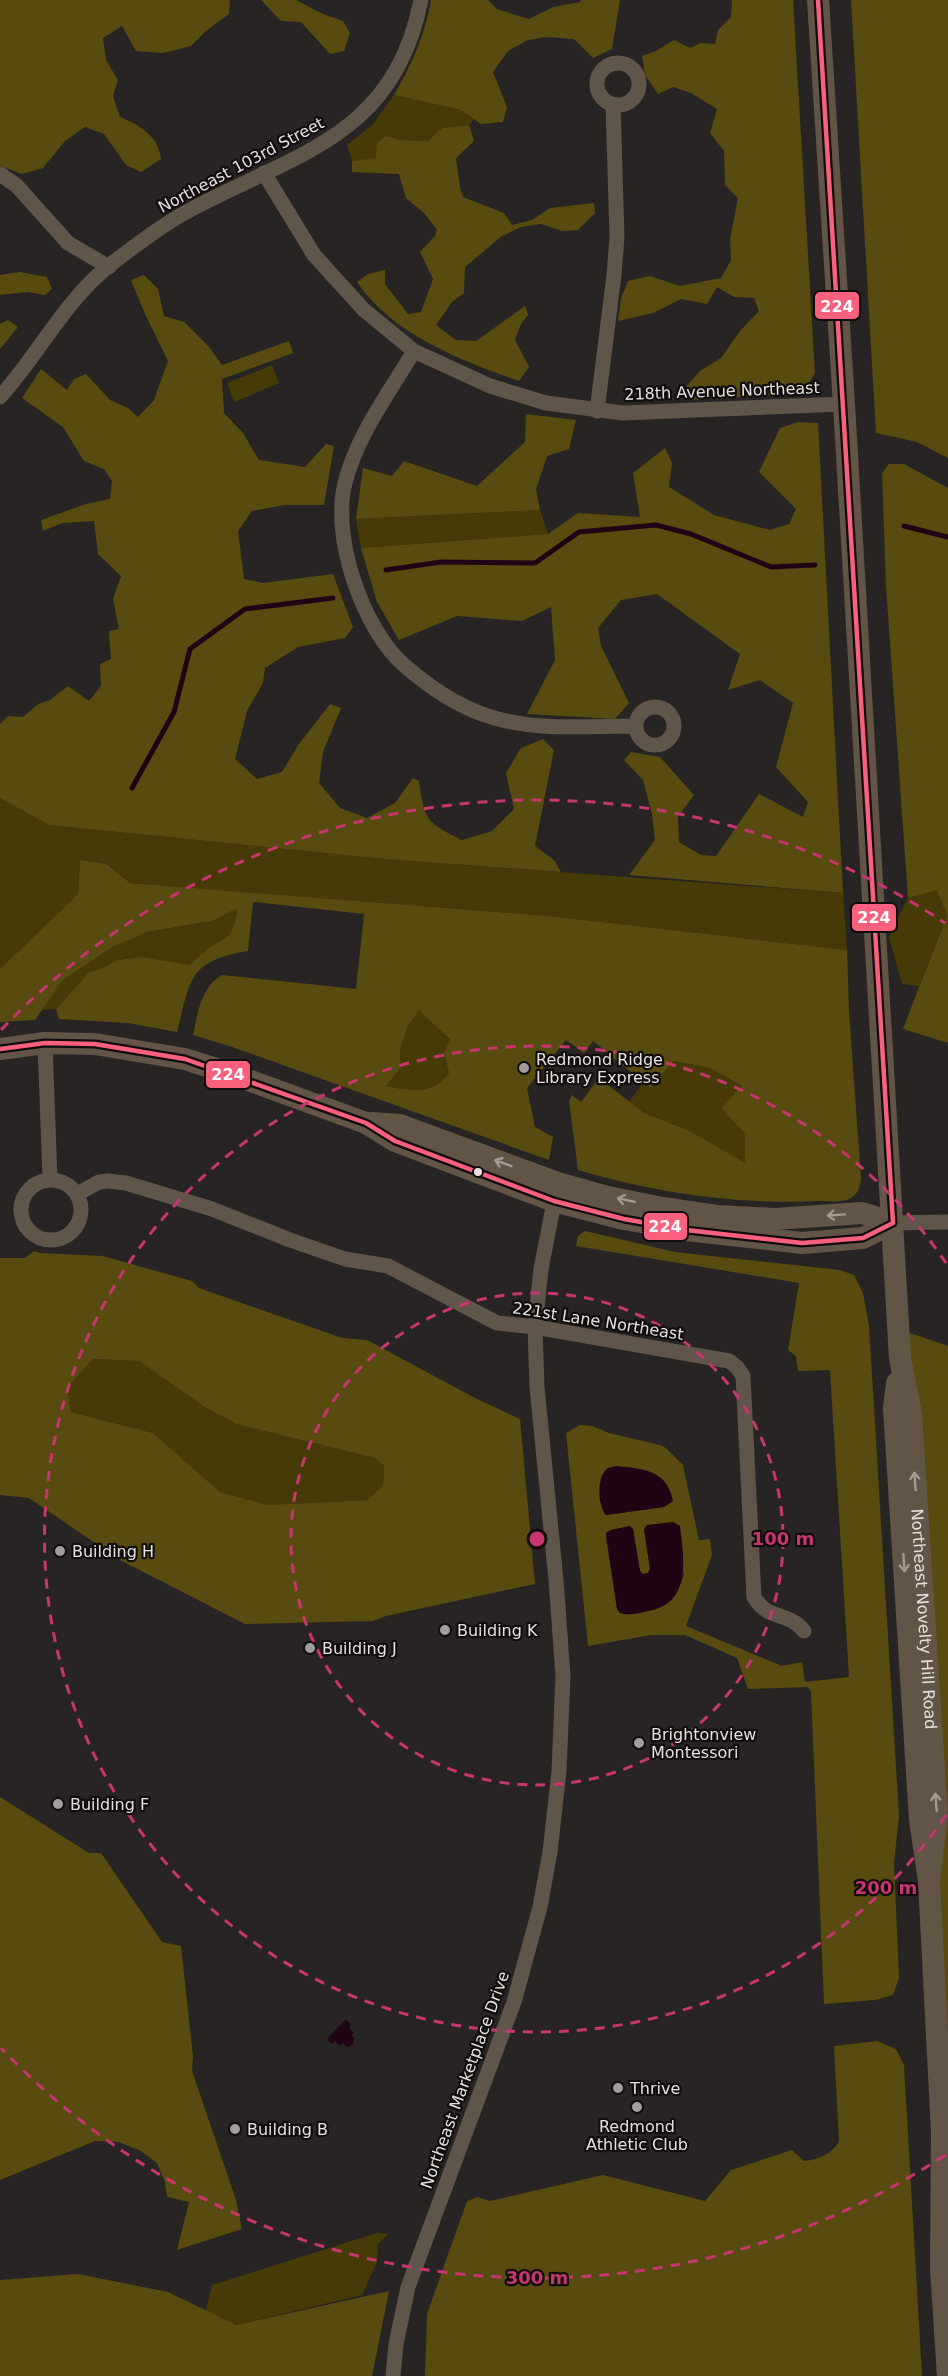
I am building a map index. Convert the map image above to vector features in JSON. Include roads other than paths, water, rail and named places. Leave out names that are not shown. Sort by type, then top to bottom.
[{"type":"main road","name":"Northeast Novelty Hill Road","points":[[818,0],[900,1358],[894,1408],[920,1820],[942,2018],[941,2268],[948,2376]]},
{"type":"main road","points":[[0,1049],[45,1043],[118,1047],[185,1059],[229,1072],[366,1122],[396,1141],[556,1192],[624,1219],[686,1230],[802,1243],[863,1238],[892,1223]]},
{"type":"main road","name":"Northeast Novelty Hill Road","points":[[942,2132],[948,2168]]},
{"type":"street","name":"Northeast 103rd Street","points":[[0,397],[14,382],[54,325],[108,267],[189,211],[316,148],[347,128],[369,108],[387,85],[403,56],[416,24],[421,0]]},
{"type":"street","points":[[597,411],[617,237],[613,105]]},
{"type":"street","name":"218th Avenue Northeast","points":[[264,173],[314,255],[364,310],[414,351],[490,386],[546,403],[597,411],[648,413],[844,404]]},
{"type":"street","points":[[0,174],[17,186],[68,243],[108,267]]},
{"type":"street","points":[[414,351],[355,451],[345,485],[342,514],[343,539],[353,581],[384,639],[404,665],[452,699],[482,714],[513,722],[543,726],[635,726]]},
{"type":"street","points":[[45,1043],[51,1179]]},
{"type":"street","points":[[41,1180],[61,1181],[77,1194],[81,1204],[78,1224],[71,1233],[62,1238],[52,1240],[33,1235],[22,1220],[21,1200],[33,1185],[41,1180]]},
{"type":"street","name":"221st Lane Northeast","points":[[77,1194],[99,1182],[126,1183],[212,1209],[345,1259],[388,1266],[497,1323],[535,1327],[729,1361],[743,1376],[754,1597],[767,1611],[796,1621],[804,1631]]},
{"type":"street","name":"Northeast Marketplace Drive","points":[[393,2376],[396,2344],[408,2287],[514,2002],[540,1907],[550,1852],[559,1771],[563,1676],[537,1387],[535,1327],[541,1269],[556,1192]]},
{"type":"street","points":[[892,1223],[948,1222]]},
{"type":"waterway","points":[[386,570],[441,562],[535,563],[579,532],[656,525],[691,534],[771,567],[815,565]]},
{"type":"waterway","points":[[904,526],[948,537]]},
{"type":"waterway","points":[[132,788],[174,712],[190,649],[245,609],[333,598]]},
{"type":"place","name":"Redmond Ridge Library Express","points":[[524,1068]]},
{"type":"place","name":"Building H","points":[[60,1551]]},
{"type":"place","name":"Building K","points":[[445,1630]]},
{"type":"place","name":"Building J","points":[[310,1648]]},
{"type":"place","name":"Brightonview Montessori","points":[[639,1743]]},
{"type":"place","name":"Building F","points":[[58,1804]]},
{"type":"place","name":"Thrive","points":[[618,2088]]},
{"type":"place","name":"Redmond Athletic Club","points":[[637,2107]]},
{"type":"place","name":"Building B","points":[[235,2129]]}]
